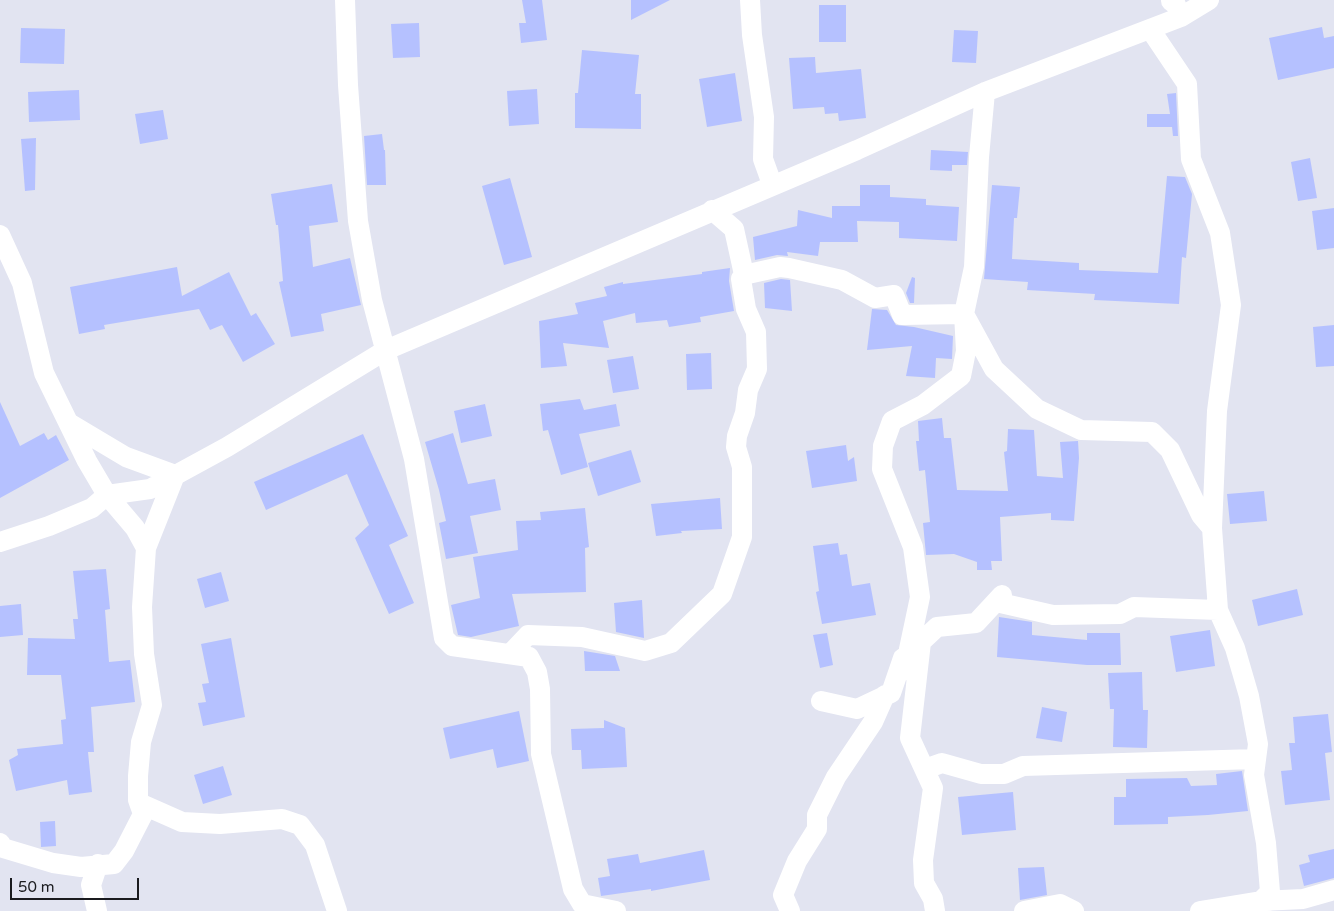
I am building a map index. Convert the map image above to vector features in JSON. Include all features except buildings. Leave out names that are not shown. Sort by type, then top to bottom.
[{"type":"street","points":[[345,0],[349,94],[358,221],[372,300],[414,459],[444,638],[452,646],[529,657],[537,672],[541,754],[573,889],[574,908],[616,911]]},
{"type":"street","points":[[750,0],[752,35],[764,117],[763,159],[772,184]]},
{"type":"street","points":[[0,542],[49,526],[92,508],[107,495],[150,489],[227,446],[386,350],[772,184],[857,150],[985,92],[1150,29],[1176,8],[1209,0]]},
{"type":"street","points":[[1150,29],[1188,84],[1191,159],[1220,233],[1231,305],[1217,411],[1212,528],[1218,610],[1235,648],[1249,696],[1258,744],[1254,774],[1266,843],[1270,892],[1262,906]]},
{"type":"street","points":[[914,669],[909,649],[920,597],[913,547],[882,469],[883,446],[892,421],[923,405],[961,376],[966,351],[964,314],[974,267],[979,156],[985,92]]},
{"type":"street","points":[[712,210],[734,229],[743,270],[748,274]]},
{"type":"street","points":[[0,235],[22,283],[44,373],[107,495],[135,528],[146,548]]},
{"type":"street","points":[[511,653],[528,635],[582,637],[645,651],[671,643],[699,614],[722,594],[742,537],[742,467],[736,448],[737,436],[745,412],[748,390],[757,369],[756,332],[746,309],[741,279],[748,274],[780,267],[789,268],[842,280],[875,298],[894,295],[902,315],[964,314]]},
{"type":"street","points":[[964,314],[994,369],[1037,409],[1081,430],[1152,432],[1170,450],[1201,515],[1212,528]]},
{"type":"street","points":[[69,423],[126,457],[176,475]]},
{"type":"street","points":[[0,843],[3,848],[53,863],[81,867],[114,864],[124,851],[143,814],[139,803],[138,776],[141,742],[152,705],[144,654],[142,606],[146,548],[176,475]]},
{"type":"street","points":[[935,911],[934,899],[924,883],[923,860],[933,788],[910,738],[914,669],[921,642],[930,632],[937,627],[976,623],[999,599],[1053,615],[1120,614],[1134,607],[1218,610]]},
{"type":"street","points":[[821,701],[857,708],[891,693],[903,658],[914,669]]},
{"type":"street","points":[[790,911],[783,895],[796,861],[817,829],[817,815],[836,778],[873,722],[886,696]]},
{"type":"street","points":[[925,769],[942,763],[981,774],[1004,774],[1023,766],[1086,765],[1135,761],[1178,763],[1256,759]]},
{"type":"street","points":[[139,803],[182,822],[220,824],[282,818],[300,825],[315,845],[337,911]]},
{"type":"street","points":[[97,911],[91,885],[98,864]]},
{"type":"street","points":[[1200,911],[1262,906],[1303,899],[1334,890]]},
{"type":"street","points":[[1024,911],[1060,904],[1074,911]]}]
